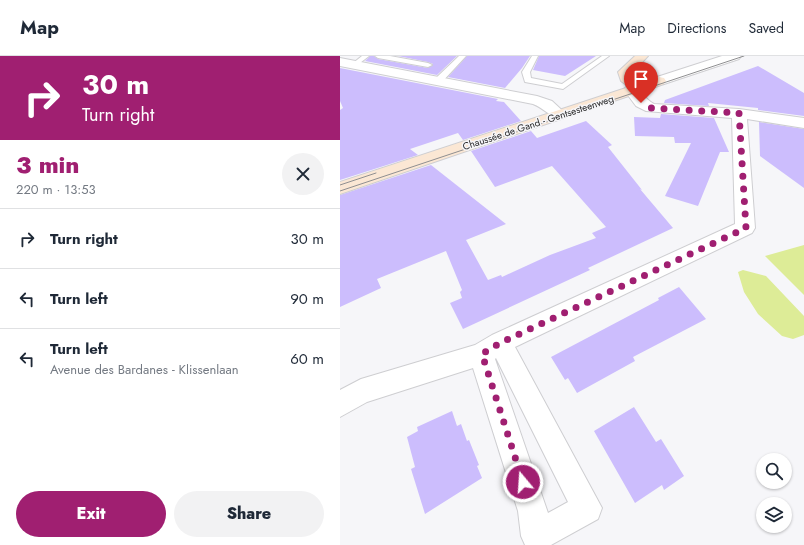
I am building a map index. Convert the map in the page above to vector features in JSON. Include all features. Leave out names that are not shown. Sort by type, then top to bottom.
[{"type":"main road","points":[[635,89],[626,78],[625,72],[642,56]]},
{"type":"main road","points":[[656,56],[646,66],[647,71],[659,81]]},
{"type":"main road","name":"Chaussée de Gand - Gentsesteenweg","points":[[340,188],[659,81]]},
{"type":"street","name":"Chaussée de Gand - Gentsesteenweg","points":[[659,81],[735,56]]},
{"type":"street","points":[[340,62],[361,63],[438,81],[537,100],[547,104],[559,114]]},
{"type":"street","points":[[635,89],[641,103],[651,108],[772,116],[804,123]]},
{"type":"street","points":[[340,404],[361,392],[491,349],[746,228],[739,113]]},
{"type":"street","points":[[491,349],[587,508],[537,536],[533,511],[491,349]]},
{"type":"lane","points":[[361,63],[378,56],[428,65]]},
{"type":"lane","points":[[438,81],[463,56]]},
{"type":"lane","points":[[535,56],[526,72],[528,80],[563,87],[606,56]]},
{"type":"green space","points":[[804,245],[804,295],[765,256]]},
{"type":"green space","points":[[743,270],[766,276],[804,316],[804,335],[793,339],[782,336],[758,314],[744,292],[738,272]]},
{"type":"building","points":[[370,56],[374,56],[378,59],[428,68],[433,64],[398,56],[457,56],[437,75],[365,61]]},
{"type":"building","points":[[467,56],[530,56],[505,88],[448,77]]},
{"type":"building","points":[[539,56],[596,56],[565,76],[533,70]]},
{"type":"building","points":[[758,66],[804,93],[804,116],[758,110],[758,108],[708,103],[709,106],[664,103],[665,100]]},
{"type":"building","points":[[340,68],[498,99],[496,101],[504,102],[521,121],[463,140],[458,133],[410,149],[418,155],[340,180],[340,110],[343,108],[340,101]]},
{"type":"building","points":[[661,114],[714,118],[729,152],[720,152],[698,206],[665,196],[691,143],[675,143],[674,137],[635,136],[634,117],[660,118]]},
{"type":"building","points":[[586,121],[612,145],[608,147],[642,190],[640,189],[673,228],[588,268],[590,270],[463,329],[450,303],[462,298],[460,292],[462,290],[446,251],[377,279],[381,288],[340,307],[340,195],[431,165],[506,224],[466,240],[488,280],[501,275],[502,277],[550,255],[596,238],[592,233],[606,227],[552,166],[495,187],[471,151],[531,131],[537,138]]},
{"type":"building","points":[[759,122],[804,129],[804,188],[760,156]]},
{"type":"building","points":[[679,287],[706,319],[633,357],[635,361],[577,393],[568,378],[565,380],[551,357],[659,300],[658,298]]},
{"type":"building","points":[[634,407],[656,442],[661,439],[684,476],[664,490],[662,485],[635,503],[594,431]]},
{"type":"building","points":[[452,411],[457,426],[461,424],[467,441],[469,440],[479,465],[477,466],[482,478],[425,514],[411,469],[415,467],[407,437],[418,431],[417,427]]},
{"type":"tram line","points":[[340,191],[744,56]]},
{"type":"tram line","points":[[340,185],[376,173]]},
{"type":"route","points":[[523,482],[482,354],[500,343],[746,228],[739,113],[651,108],[641,103]]}]
